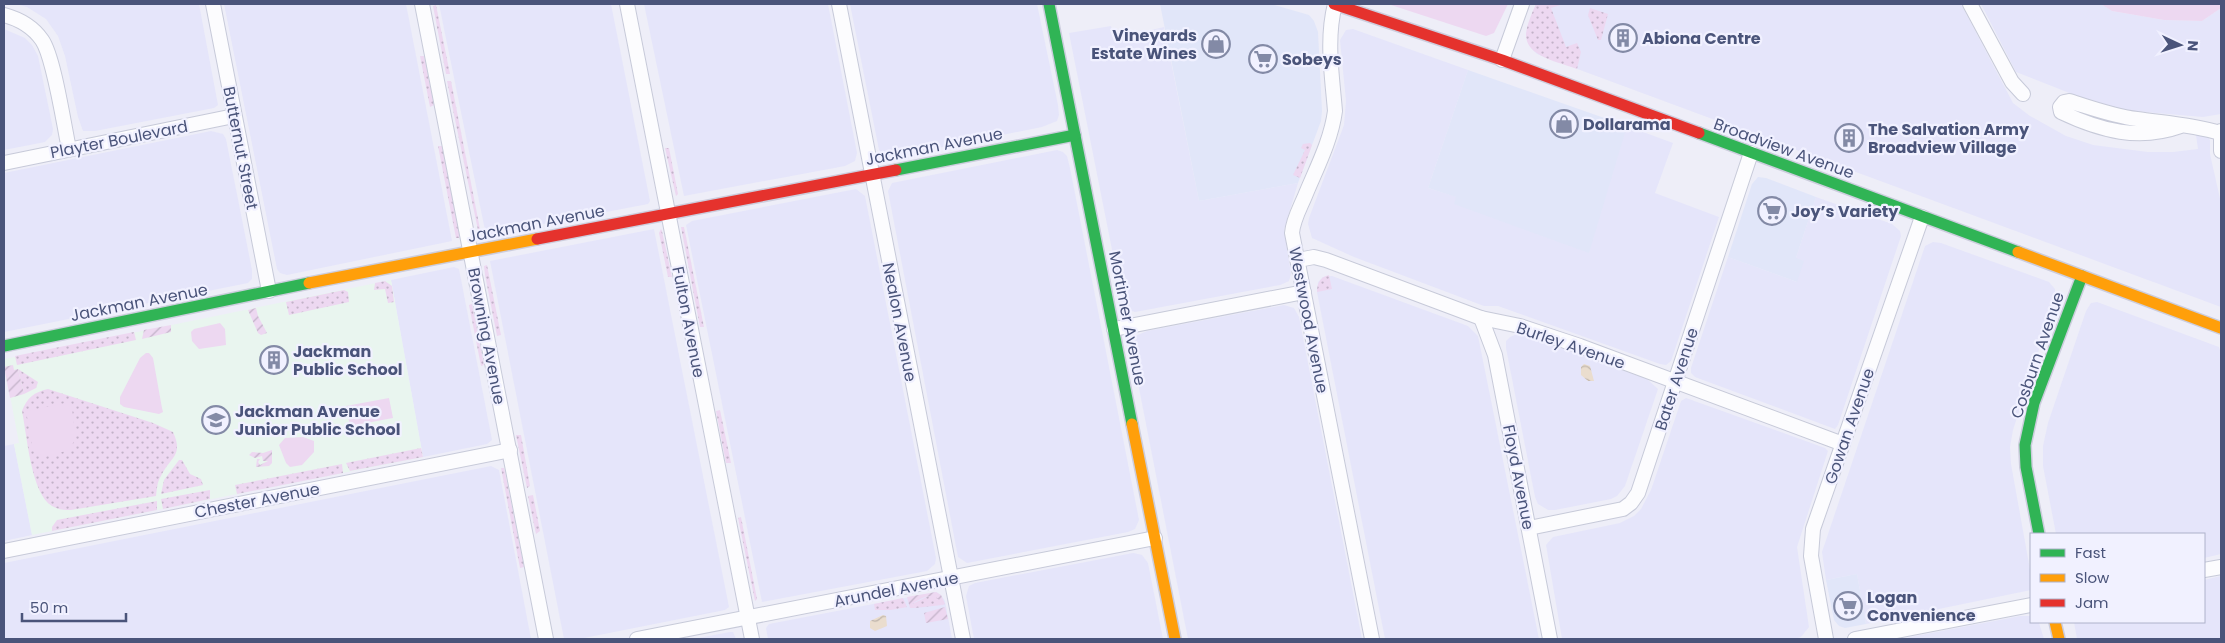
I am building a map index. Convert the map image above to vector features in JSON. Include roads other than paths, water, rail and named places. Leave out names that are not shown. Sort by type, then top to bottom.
[{"type":"street","name":"Butternut Street","points":[[213,4],[269,292]]},
{"type":"street","name":"Browning Avenue","points":[[422,4],[546,639]]},
{"type":"street","name":"Fulton Avenue","points":[[627,4],[752,639]]},
{"type":"street","name":"Nealon Avenue","points":[[839,4],[962,639]]},
{"type":"street","name":"Mortimer Avenue","points":[[1049,4],[1175,639]]},
{"type":"street","name":"Broadview Avenue","points":[[1335,4],[1502,60],[2221,328]]},
{"type":"street","name":"Westwood Avenue","points":[[1335,4],[1330,23],[1335,111],[1333,123],[1293,226],[1304,292],[1372,639]]},
{"type":"street","points":[[1502,60],[1522,4]]},
{"type":"street","points":[[1970,4],[2012,82],[2023,94]]},
{"type":"street","points":[[4,15],[35,31],[48,51],[69,149]]},
{"type":"street","points":[[2181,126],[2161,133],[2134,134],[2106,130],[2061,112],[2060,107],[2064,102],[2069,101],[2110,114],[2181,126],[2203,127],[2221,132],[2221,151]]},
{"type":"street","name":"Playter Boulevard","points":[[4,162],[234,116]]},
{"type":"street","name":"Jackman Avenue","points":[[4,346],[471,252],[1075,135]]},
{"type":"street","name":"Bater Avenue","points":[[1529,528],[1623,509],[1631,503],[1638,493],[1751,153]]},
{"type":"street","name":"Gowan Avenue","points":[[1826,639],[1810,556],[1813,530],[1922,217]]},
{"type":"street","name":"Burley Avenue","points":[[1298,260],[1314,257],[1326,260],[1481,318],[1520,326],[1554,338],[1843,444]]},
{"type":"street","name":"Cosburn Avenue","points":[[2039,533],[2026,468],[2025,444],[2034,403],[2082,276]]},
{"type":"street","points":[[1114,329],[1304,292]]},
{"type":"street","name":"Floyd Avenue","points":[[1481,318],[1495,355],[1550,639]]},
{"type":"street","name":"Chester Avenue","points":[[4,551],[510,450]]},
{"type":"street","name":"Arundel Avenue","points":[[637,639],[1155,538]]},
{"type":"street","points":[[2205,570],[2221,567]]},
{"type":"street","points":[[1855,639],[2030,605]]},
{"type":"street","points":[[2055,623],[2058,639]]},
{"type":"water","points":[[1584,364],[1590,366],[1594,381],[1588,381],[1581,375],[1581,367]]},
{"type":"water","points":[[883,615],[886,616],[887,626],[875,631],[870,628],[870,621]]},
{"type":"place","name":"Abiona Centre","points":[[1623,38]]},
{"type":"place","name":"Vineyards Estate Wines","points":[[1216,44]]},
{"type":"place","name":"Sobeys","points":[[1263,59]]},
{"type":"place","name":"Dollarama","points":[[1564,124]]},
{"type":"place","name":"The Salvation Army Broadview Village","points":[[1849,138]]},
{"type":"place","name":"Joy’s Variety","points":[[1772,211]]},
{"type":"place","name":"Jackman Public School","points":[[274,360]]},
{"type":"place","name":"Jackman Avenue Junior Public School","points":[[216,420]]},
{"type":"place","name":"Logan Convenience","points":[[1848,606]]}]
